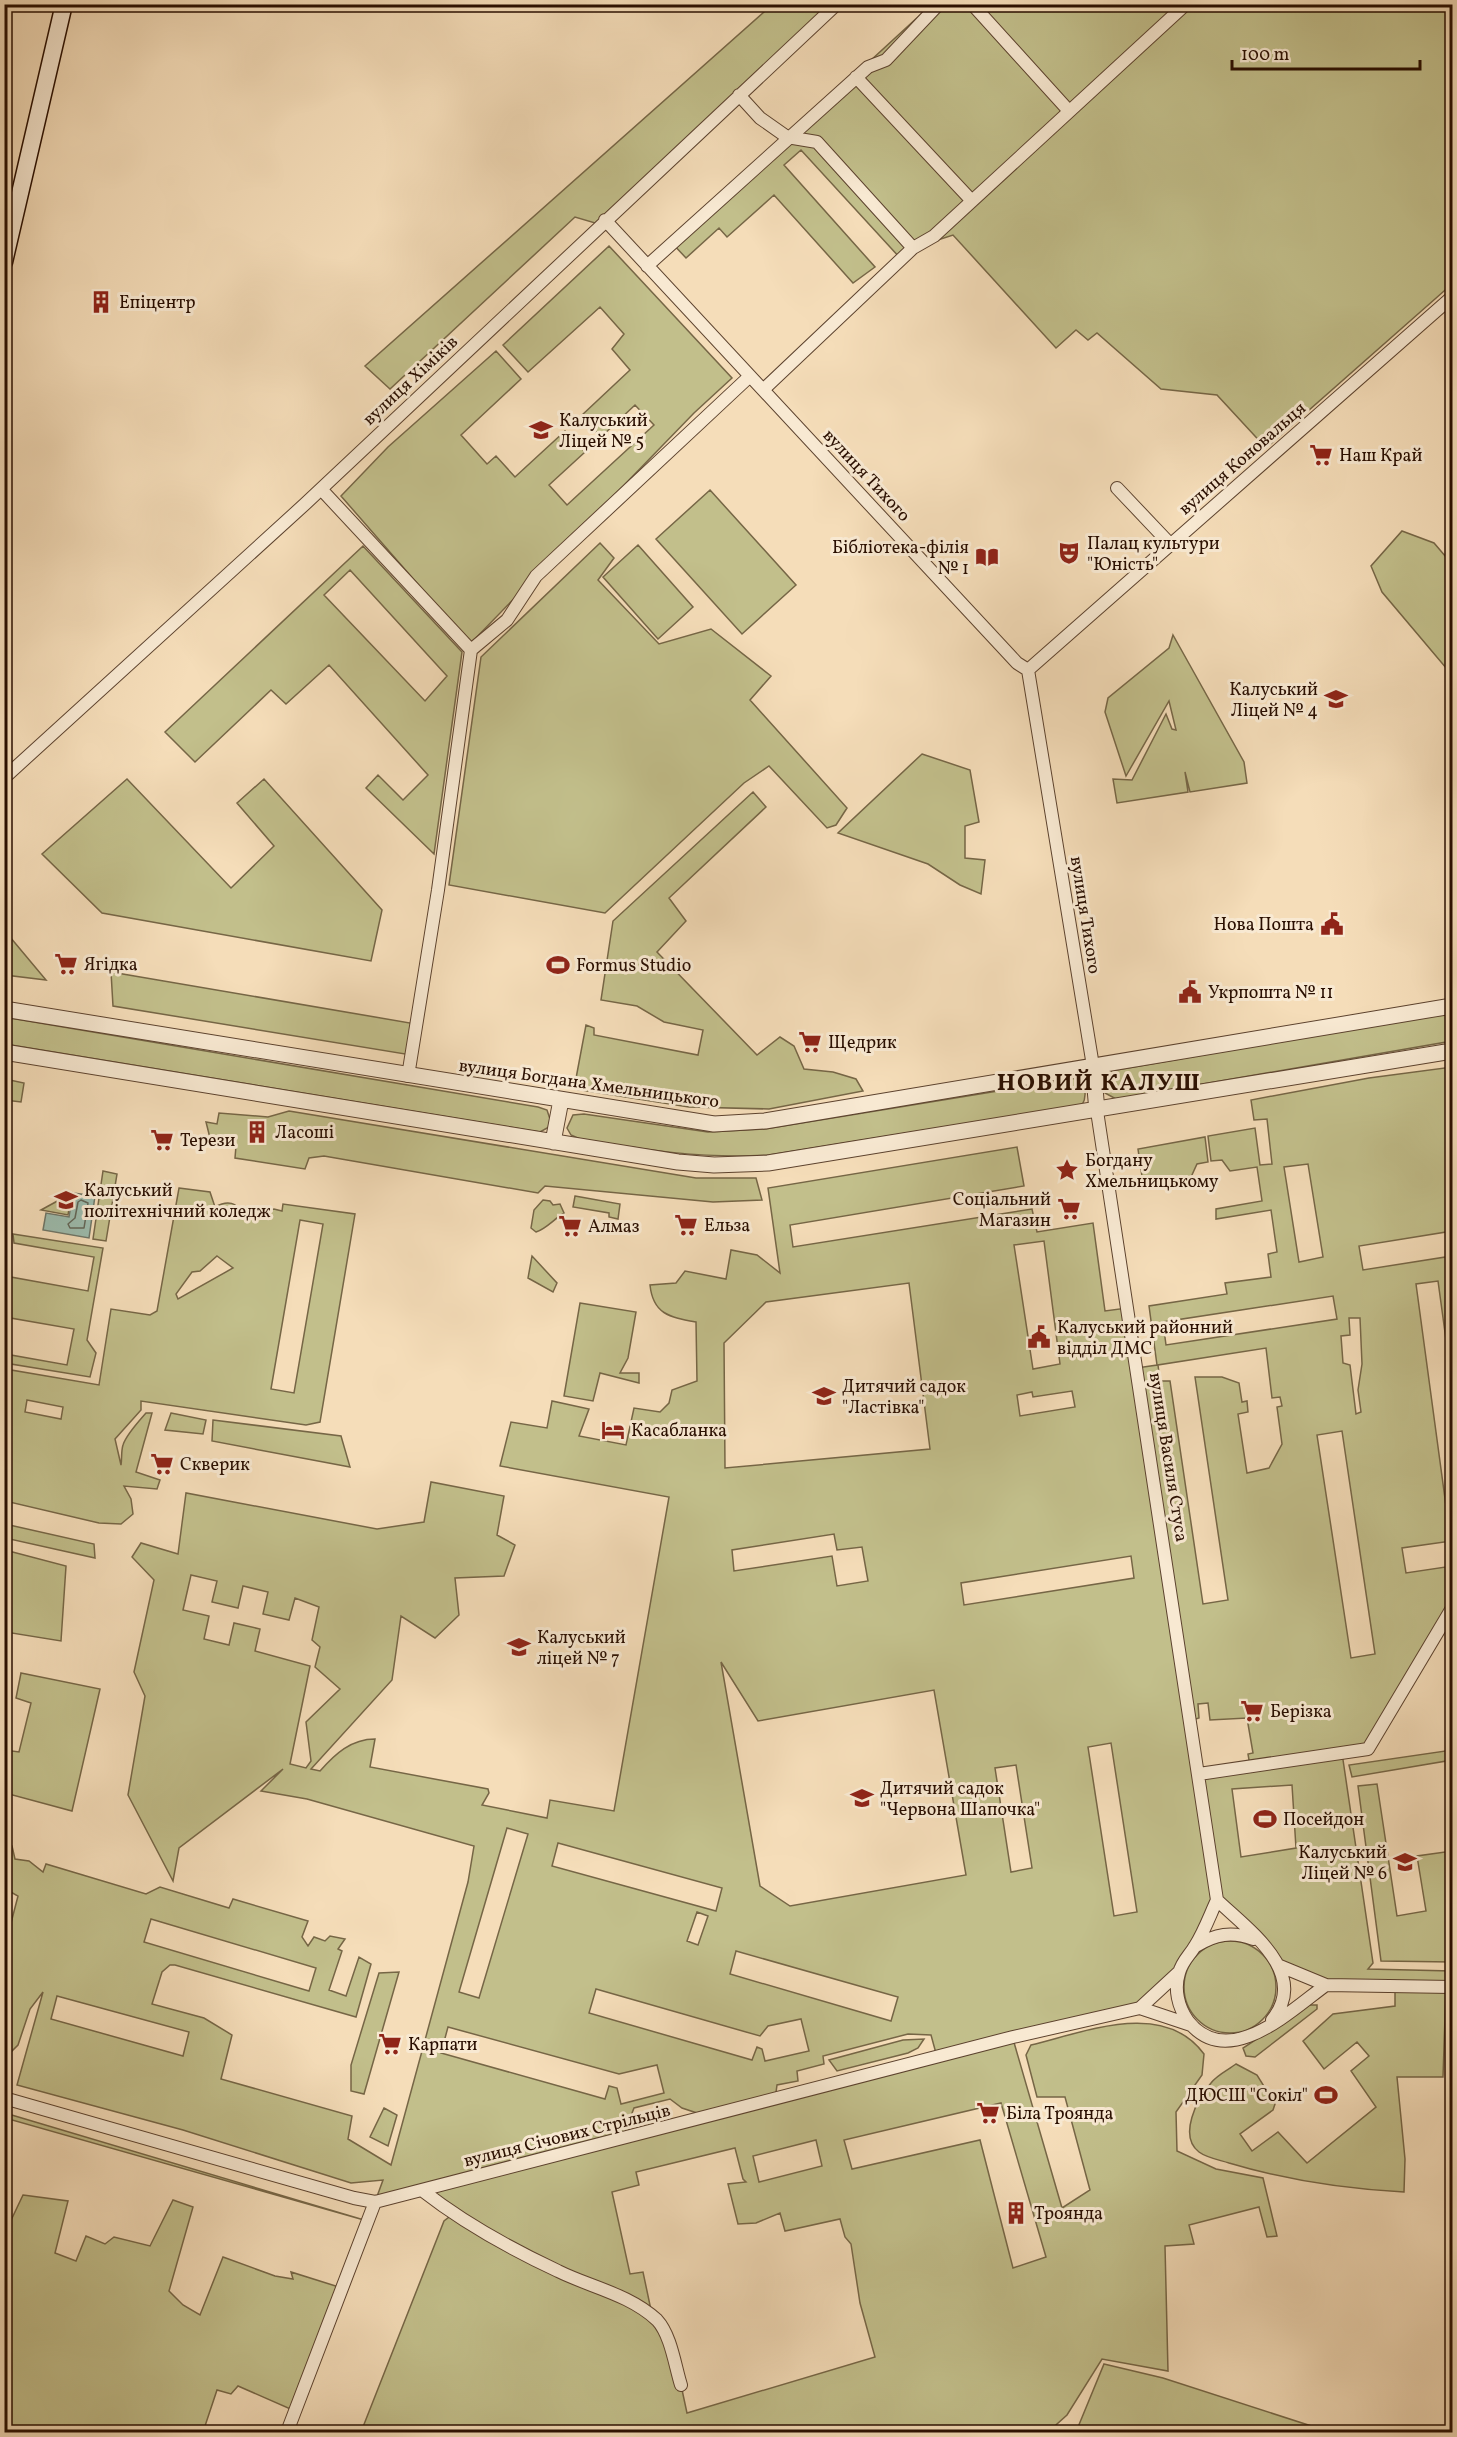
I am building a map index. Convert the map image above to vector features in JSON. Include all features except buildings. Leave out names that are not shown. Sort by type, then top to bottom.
[{"type":"main road","points":[[4,262],[64,4]]},
{"type":"street","name":"вулиця Хіміків","points":[[4,778],[321,489],[837,4]]},
{"type":"street","points":[[647,266],[856,77],[868,67],[886,60],[939,4]]},
{"type":"street","points":[[972,4],[1069,111]]},
{"type":"street","points":[[763,390],[913,248],[934,236],[1186,4]]},
{"type":"street","points":[[856,77],[972,201]]},
{"type":"street","points":[[738,95],[760,118],[787,138],[818,142],[913,248]]},
{"type":"street","name":"вулиця Тихого","points":[[605,220],[1017,663],[1028,670],[1093,1066]]},
{"type":"street","name":"вулиця Коновальця","points":[[1028,670],[1452,297]]},
{"type":"street","points":[[408,1076],[438,890],[471,650],[507,620],[536,576],[750,376]]},
{"type":"street","points":[[1117,488],[1171,545]]},
{"type":"street","points":[[321,489],[471,650]]},
{"type":"street","name":"вулиця Богдана Хмельницького","points":[[4,1009],[714,1124],[765,1121],[1452,1006]]},
{"type":"street","points":[[4,1052],[678,1162],[714,1165],[768,1163],[1097,1111],[1452,1051]]},
{"type":"street","points":[[1093,1066],[1097,1111]]},
{"type":"street","points":[[553,1142],[561,1100]]},
{"type":"street","name":"вулиця Василя Стуса","points":[[1097,1111],[1200,1774],[1217,1900]]},
{"type":"street","points":[[1200,1774],[1368,1749],[1452,1608]]},
{"type":"street","points":[[1195,1947],[1217,1900],[1271,1952],[1280,1966],[1284,1982],[1283,1999],[1276,2015],[1266,2028]]},
{"type":"street","points":[[1192,2026],[1184,2015],[1177,1997],[1179,1972],[1185,1958],[1195,1947],[1209,1938],[1226,1934],[1242,1935],[1258,1941]]},
{"type":"street","points":[[1280,1966],[1326,1985],[1452,1986]]},
{"type":"street","name":"вулиця Січових Стрільців","points":[[4,2097],[354,2198],[375,2202],[1013,2037],[1140,2008],[1179,1972]]},
{"type":"street","points":[[1140,2008],[1192,2026],[1203,2034],[1218,2040],[1235,2041],[1252,2037],[1326,1985]]},
{"type":"street","points":[[423,2191],[453,2214],[559,2272],[606,2289],[656,2320],[664,2330],[681,2385]]},
{"type":"street","points":[[287,2433],[375,2202]]},
{"type":"shaded area","points":[[772,5],[831,5],[595,223],[575,217],[390,389],[365,366]]},
{"type":"shaded area","points":[[931,5],[1452,5],[1452,284],[1266,448],[1217,395],[1161,389],[1097,333],[1088,340],[1076,330],[1056,348],[953,235],[913,248],[901,259],[801,150],[784,165],[875,267],[853,283],[774,195],[727,237],[719,228],[686,258],[672,243]]},
{"type":"shaded area","name":"Калуський Ліцей № 5","points":[[609,246],[732,378],[694,413],[470,644],[341,496],[388,447],[496,351],[521,379],[461,435],[487,464],[496,456],[515,477],[565,431],[585,452],[549,485],[567,505],[654,425],[635,405],[601,437],[581,416],[630,370],[612,349],[624,334],[600,307],[528,372],[503,345]]},
{"type":"shaded area","points":[[710,490],[796,585],[742,634],[656,539]]},
{"type":"shaded area","points":[[1402,531],[1434,543],[1452,564],[1452,675],[1382,592],[1371,566]]},
{"type":"shaded area","points":[[600,543],[614,558],[598,580],[659,644],[711,629],[771,676],[750,700],[847,808],[836,825],[827,828],[769,766],[744,783],[605,913],[449,885],[481,657]]},
{"type":"shaded area","points":[[638,545],[693,607],[658,639],[603,577]]},
{"type":"shaded area","points":[[363,546],[462,652],[434,854],[366,788],[378,775],[403,800],[428,775],[329,665],[286,704],[271,690],[195,762],[165,732]],"holes":[[[350,570],[447,676],[425,701],[324,595]]]},
{"type":"shaded area","points":[[1173,635],[1244,762],[1247,783],[1190,792],[1185,772],[1188,792],[1117,803],[1113,779],[1132,780],[1166,714],[1172,729],[1176,730],[1169,701],[1126,776],[1105,712],[1108,698],[1169,648]]},
{"type":"shaded area","points":[[922,754],[970,770],[979,822],[965,826],[965,858],[985,860],[981,894],[960,885],[928,864],[838,833]]},
{"type":"shaded area","points":[[127,779],[231,888],[274,846],[237,803],[264,779],[382,910],[371,961],[102,913],[42,854]]},
{"type":"shaded area","points":[[753,792],[766,807],[669,898],[686,921],[657,952],[757,1055],[780,1037],[794,1046],[804,1069],[833,1072],[856,1079],[863,1091],[769,1109],[689,1107],[574,1089],[586,1025],[594,1028],[594,1035],[698,1055],[703,1030],[664,1022],[637,1006],[601,1000],[613,921]]},
{"type":"shaded area","points":[[5,931],[46,980],[5,975]]},
{"type":"shaded area","points":[[111,972],[416,1024],[411,1055],[113,1006]]},
{"type":"shaded area","points":[[1452,1011],[1452,1041],[1116,1099],[1105,1093],[1104,1082],[1111,1071]]},
{"type":"shaded area","points":[[4,1017],[538,1107],[547,1110],[550,1119],[549,1127],[540,1132],[533,1131],[5,1044]]},
{"type":"shaded area","points":[[1452,1067],[1452,1231],[1359,1246],[1363,1270],[1452,1256],[1452,1384],[1438,1281],[1416,1284],[1446,1506],[1452,1506],[1452,1546],[1451,1541],[1402,1548],[1406,1573],[1452,1566],[1452,1608],[1368,1749],[1342,1753],[1373,1963],[1368,1969],[1452,1971],[1452,1987],[1446,1988],[1443,2077],[1397,2077],[1405,2159],[1404,2192],[1360,2189],[1294,2179],[1210,2157],[1199,2152],[1193,2145],[1190,2127],[1200,2098],[1213,2080],[1236,2064],[1257,2075],[1275,2104],[1273,2110],[1240,2134],[1252,2151],[1278,2132],[1307,2163],[1376,2107],[1351,2071],[1369,2056],[1357,2042],[1324,2069],[1303,2041],[1333,2014],[1395,2006],[1395,1987],[1326,1985],[1280,1966],[1217,1900],[1195,1947],[1140,2008],[1013,2039],[1062,2208],[1090,2190],[1065,2097],[1037,2097],[1026,2055],[1031,2045],[1075,2033],[1123,2024],[1146,2024],[1168,2028],[1187,2037],[1204,2054],[1202,2075],[1176,2112],[1177,2151],[1216,2169],[1263,2178],[1277,2236],[1267,2237],[1259,2207],[1189,2225],[1194,2244],[1165,2246],[1168,2371],[1102,2359],[1067,2415],[1048,2432],[361,2432],[444,2221],[453,2214],[423,2191],[375,2202],[383,2180],[351,2183],[183,2130],[17,2085],[43,1992],[30,2009],[18,2045],[9,2054],[5,2071],[5,1946],[18,1896],[9,1891],[10,1876],[5,1878],[5,1846],[12,1846],[15,1859],[29,1861],[43,1872],[46,1864],[146,1894],[160,1887],[229,1908],[233,1899],[308,1921],[302,1937],[308,1946],[314,1937],[325,1941],[330,1936],[345,1939],[338,1949],[342,1951],[329,1990],[346,1996],[359,1957],[371,1964],[356,2017],[175,1965],[170,1965],[162,1972],[152,2004],[204,2018],[232,2035],[221,2079],[352,2116],[348,2139],[391,2165],[468,1882],[474,1846],[307,1799],[261,1791],[283,1769],[179,1848],[173,1881],[128,1795],[145,1696],[134,1672],[154,1580],[132,1557],[141,1543],[178,1554],[186,1493],[377,1529],[424,1522],[431,1482],[504,1496],[497,1535],[515,1545],[504,1576],[455,1578],[459,1615],[435,1638],[401,1616],[392,1680],[311,1769],[320,1771],[344,1749],[358,1742],[375,1739],[370,1767],[488,1789],[489,1793],[482,1805],[547,1818],[550,1800],[614,1811],[669,1497],[500,1466],[511,1422],[547,1428],[552,1401],[589,1409],[579,1436],[626,1445],[634,1408],[660,1412],[669,1403],[672,1390],[697,1381],[696,1322],[664,1313],[655,1302],[650,1285],[676,1283],[685,1271],[726,1279],[731,1250],[757,1255],[780,1273],[768,1188],[1017,1147],[1024,1186],[790,1225],[793,1247],[1032,1209],[1037,1232],[1093,1223],[1105,1311],[1127,1308],[1137,1368],[1157,1365],[1149,1306],[1227,1294],[1225,1283],[1271,1277],[1268,1254],[1277,1252],[1271,1210],[1216,1219],[1216,1209],[1262,1201],[1257,1167],[1230,1171],[1222,1160],[1211,1161],[1208,1136],[1255,1128],[1260,1165],[1272,1164],[1267,1119],[1254,1120],[1251,1100],[1369,1078]],"holes":[[[1308,1164],[1323,1257],[1299,1262],[1284,1167]],[[1044,1241],[1060,1364],[1033,1369],[1014,1245]],[[909,1283],[930,1449],[725,1468],[724,1343],[766,1302]],[[1333,1296],[1337,1319],[1166,1345],[1163,1322]],[[1349,1318],[1360,1318],[1362,1364],[1358,1390],[1361,1412],[1356,1414],[1350,1365],[1343,1363],[1341,1336],[1350,1335]],[[1266,1348],[1272,1398],[1280,1397],[1282,1406],[1277,1407],[1282,1444],[1269,1468],[1247,1473],[1238,1414],[1248,1412],[1247,1401],[1242,1402],[1239,1383],[1222,1377],[1195,1377],[1228,1600],[1203,1604],[1170,1381],[1160,1381],[1158,1365]],[[1072,1391],[1075,1407],[1020,1416],[1017,1395],[1032,1392],[1033,1397]],[[1342,1431],[1375,1654],[1351,1658],[1317,1435]],[[834,1534],[837,1550],[862,1547],[868,1581],[837,1586],[832,1556],[734,1571],[732,1550]],[[1131,1556],[1134,1578],[964,1605],[961,1583]],[[191,1575],[217,1581],[212,1602],[238,1608],[243,1586],[268,1592],[263,1614],[289,1620],[295,1598],[319,1607],[312,1640],[320,1647],[315,1667],[340,1689],[306,1722],[311,1761],[306,1768],[290,1764],[310,1666],[255,1651],[260,1629],[234,1623],[229,1645],[204,1639],[209,1616],[183,1610]],[[721,1662],[758,1721],[934,1690],[966,1875],[790,1906],[760,1886]],[[1208,1703],[1210,1720],[1247,1718],[1253,1753],[1248,1754],[1250,1766],[1199,1768],[1192,1720],[1199,1718],[1198,1704]],[[1111,1743],[1137,1912],[1114,1916],[1088,1747]],[[1016,1765],[1032,1868],[1011,1872],[995,1768]],[[1292,1785],[1296,1848],[1241,1857],[1232,1789]],[[507,1828],[528,1834],[479,1998],[459,1992]],[[558,1843],[722,1888],[716,1911],[552,1866]],[[697,1912],[708,1916],[698,1945],[687,1941]],[[151,1919],[316,1968],[309,1991],[144,1942]],[[736,1951],[898,1997],[891,2021],[730,1974]],[[596,1989],[760,2036],[768,2026],[801,2019],[809,2051],[765,2061],[762,2049],[757,2047],[752,2060],[589,2013]],[[57,1996],[189,2032],[183,2056],[51,2019]],[[448,2027],[619,2074],[657,2065],[664,2093],[621,2104],[617,2088],[609,2086],[605,2099],[441,2053]],[[908,2034],[931,2035],[937,2057],[775,2100],[777,2085],[798,2081],[797,2071],[824,2064],[823,2056]],[[670,2099],[682,2108],[709,2117],[629,2137],[629,2121],[634,2108]],[[1001,2103],[1046,2257],[1013,2268],[980,2140],[852,2169],[844,2140]],[[816,2140],[822,2166],[759,2182],[753,2156]],[[735,2148],[743,2179],[746,2182],[728,2184],[738,2224],[756,2223],[780,2213],[785,2231],[840,2219],[845,2237],[851,2244],[860,2303],[875,2357],[687,2413],[681,2385],[651,2310],[643,2272],[630,2274],[612,2192],[639,2185],[636,2172]]]},
{"type":"shaded area","points":[[1078,1078],[1085,1091],[1082,1105],[769,1155],[720,1156],[651,1150],[580,1139],[571,1135],[567,1128],[573,1115],[584,1114],[708,1132],[765,1129]]},
{"type":"shaded area","points":[[5,1079],[24,1083],[21,1102],[5,1100]]},
{"type":"shaded area","points":[[289,1111],[696,1178],[756,1178],[762,1200],[713,1202],[545,1186],[538,1193],[324,1156],[309,1158],[305,1169],[235,1158],[236,1146],[211,1142],[206,1122],[217,1124],[219,1113],[268,1117]]},
{"type":"shaded area","points":[[1205,1137],[1208,1162],[1197,1164],[1191,1177],[1143,1183],[1138,1149]]},
{"type":"shaded area","points":[[103,1171],[117,1174],[106,1241],[93,1239]]},
{"type":"shaded area","points":[[179,1188],[210,1192],[215,1207],[225,1203],[233,1204],[250,1216],[274,1209],[282,1211],[283,1204],[355,1214],[320,1422],[306,1425],[141,1401],[141,1410],[115,1439],[121,1465],[122,1447],[127,1437],[146,1413],[152,1413],[136,1472],[160,1480],[157,1489],[124,1486],[131,1499],[133,1514],[121,1524],[99,1523],[5,1501],[5,1369],[99,1385],[111,1309],[150,1315],[157,1311]],"holes":[[[300,1220],[323,1224],[294,1393],[271,1389]],[[217,1256],[233,1268],[178,1299],[176,1294],[192,1272],[200,1271]],[[27,1400],[63,1407],[61,1419],[25,1412]]]},
{"type":"shaded area","points":[[72,1193],[68,1215],[41,1210]]},
{"type":"shaded area","points":[[575,1196],[620,1204],[618,1219],[609,1217],[609,1213],[573,1207]]},
{"type":"shaded area","points":[[543,1200],[550,1201],[553,1205],[560,1204],[564,1213],[536,1232],[531,1228],[534,1210]]},
{"type":"shaded area","points":[[13,1234],[103,1248],[87,1340],[96,1353],[90,1377],[5,1363],[5,1354],[67,1365],[74,1329],[5,1317],[5,1276],[88,1291],[94,1257],[14,1243]]},
{"type":"shaded area","points":[[532,1256],[557,1283],[553,1292],[528,1278]]},
{"type":"shaded area","points":[[580,1303],[636,1312],[628,1358],[620,1373],[639,1373],[639,1383],[600,1373],[593,1401],[564,1396]]},
{"type":"shaded area","points":[[171,1413],[206,1420],[203,1434],[165,1430]]},
{"type":"shaded area","points":[[213,1420],[341,1436],[350,1467],[212,1441]]},
{"type":"shaded area","points":[[5,1524],[94,1544],[95,1558],[5,1538]]},
{"type":"shaded area","points":[[5,1550],[66,1566],[61,1641],[6,1632],[5,1636]]},
{"type":"shaded area","points":[[21,1673],[100,1689],[72,1811],[5,1793],[5,1750],[19,1752],[31,1703],[16,1698]]},
{"type":"shaded area","points":[[1452,1750],[1452,1760],[1352,1777],[1349,1765]]},
{"type":"shaded area","points":[[1377,1784],[1397,1916],[1426,1911],[1417,1856],[1452,1851],[1452,1962],[1381,1961],[1358,1786]]},
{"type":"shaded area","points":[[1230,1941],[1256,1949],[1268,1961],[1276,1987],[1268,2013],[1256,2025],[1230,2033],[1204,2025],[1192,2013],[1184,1987],[1192,1961],[1204,1949]]},
{"type":"shaded area","points":[[399,1972],[364,2094],[351,2091],[351,2065],[379,1973]]},
{"type":"shaded area","points":[[1309,2005],[1317,2005],[1317,2009],[1255,2057],[1246,2056],[1243,2048]]},
{"type":"shaded area","points":[[924,2039],[918,2048],[908,2053],[837,2071],[829,2060],[903,2040]]},
{"type":"shaded area","points":[[384,2108],[397,2115],[388,2146],[370,2137]]},
{"type":"shaded area","points":[[5,2113],[364,2220],[5,2118]]},
{"type":"shaded area","points":[[23,2195],[68,2201],[55,2253],[76,2261],[86,2236],[105,2244],[114,2237],[150,2246],[173,2200],[193,2207],[169,2291],[183,2305],[200,2315],[223,2257],[275,2276],[293,2279],[291,2272],[342,2288],[295,2411],[238,2386],[231,2394],[217,2390],[203,2432],[5,2432],[5,2233]]},
{"type":"shaded area","points":[[1104,2364],[1163,2378],[1330,2432],[1076,2432]]},
{"type":"water","points":[[73,1193],[95,1196],[89,1238],[43,1230],[46,1213],[69,1217]]},
{"type":"place","name":"Епіцентр","points":[[101,302]]},
{"type":"place","name":"Калуський Ліцей № 5","points":[[541,430]]},
{"type":"place","name":"Наш Край","points":[[1321,455]]},
{"type":"place","name":"Палац культури \"Юність\"","points":[[1069,553]]},
{"type":"place","name":"Бібліотека-філія № 1","points":[[987,557]]},
{"type":"place","name":"Калуський Ліцей № 4","points":[[1336,699]]},
{"type":"place","name":"Нова Пошта","points":[[1332,924]]},
{"type":"place","name":"Ягідка","points":[[66,964]]},
{"type":"place","name":"Formus Studio","points":[[558,965]]},
{"type":"place","name":"Укрпошта № 11","points":[[1190,992]]},
{"type":"place","name":"Щедрик","points":[[810,1042]]},
{"type":"place","name":"Ласоші","points":[[257,1132]]},
{"type":"place","name":"Терези","points":[[162,1140]]},
{"type":"place","name":"Богдану Хмельницькому","points":[[1067,1170]]},
{"type":"place","name":"Калуський політехнічний коледж","points":[[66,1200]]},
{"type":"place","name":"Соціальний Магазин","points":[[1069,1209]]},
{"type":"place","name":"Ельза","points":[[686,1225]]},
{"type":"place","name":"Алмаз","points":[[570,1226]]},
{"type":"place","name":"Калуський районний відділ ДМС","points":[[1039,1337]]},
{"type":"place","name":"Дитячий садок \"Ластівка\"","points":[[824,1396]]},
{"type":"place","name":"Касабланка","points":[[613,1430]]},
{"type":"place","name":"Скверик","points":[[162,1464]]},
{"type":"place","name":"Калуський ліцей № 7","points":[[519,1647]]},
{"type":"place","name":"Берізка","points":[[1252,1711]]},
{"type":"place","name":"Дитячий садок \"Червона Шапочка\"","points":[[862,1798]]},
{"type":"place","name":"Посейдон","points":[[1265,1819]]},
{"type":"place","name":"Калуський Ліцей № 6","points":[[1405,1862]]},
{"type":"place","name":"Карпати","points":[[390,2044]]},
{"type":"place","name":"ДЮСШ \"Сокіл\"","points":[[1326,2095]]},
{"type":"place","name":"Біла Троянда","points":[[988,2113]]},
{"type":"place","name":"Троянда","points":[[1016,2213]]},
{"type":"district","name":"НОВИЙ КАЛУШ","points":[[1099,1082]]}]
